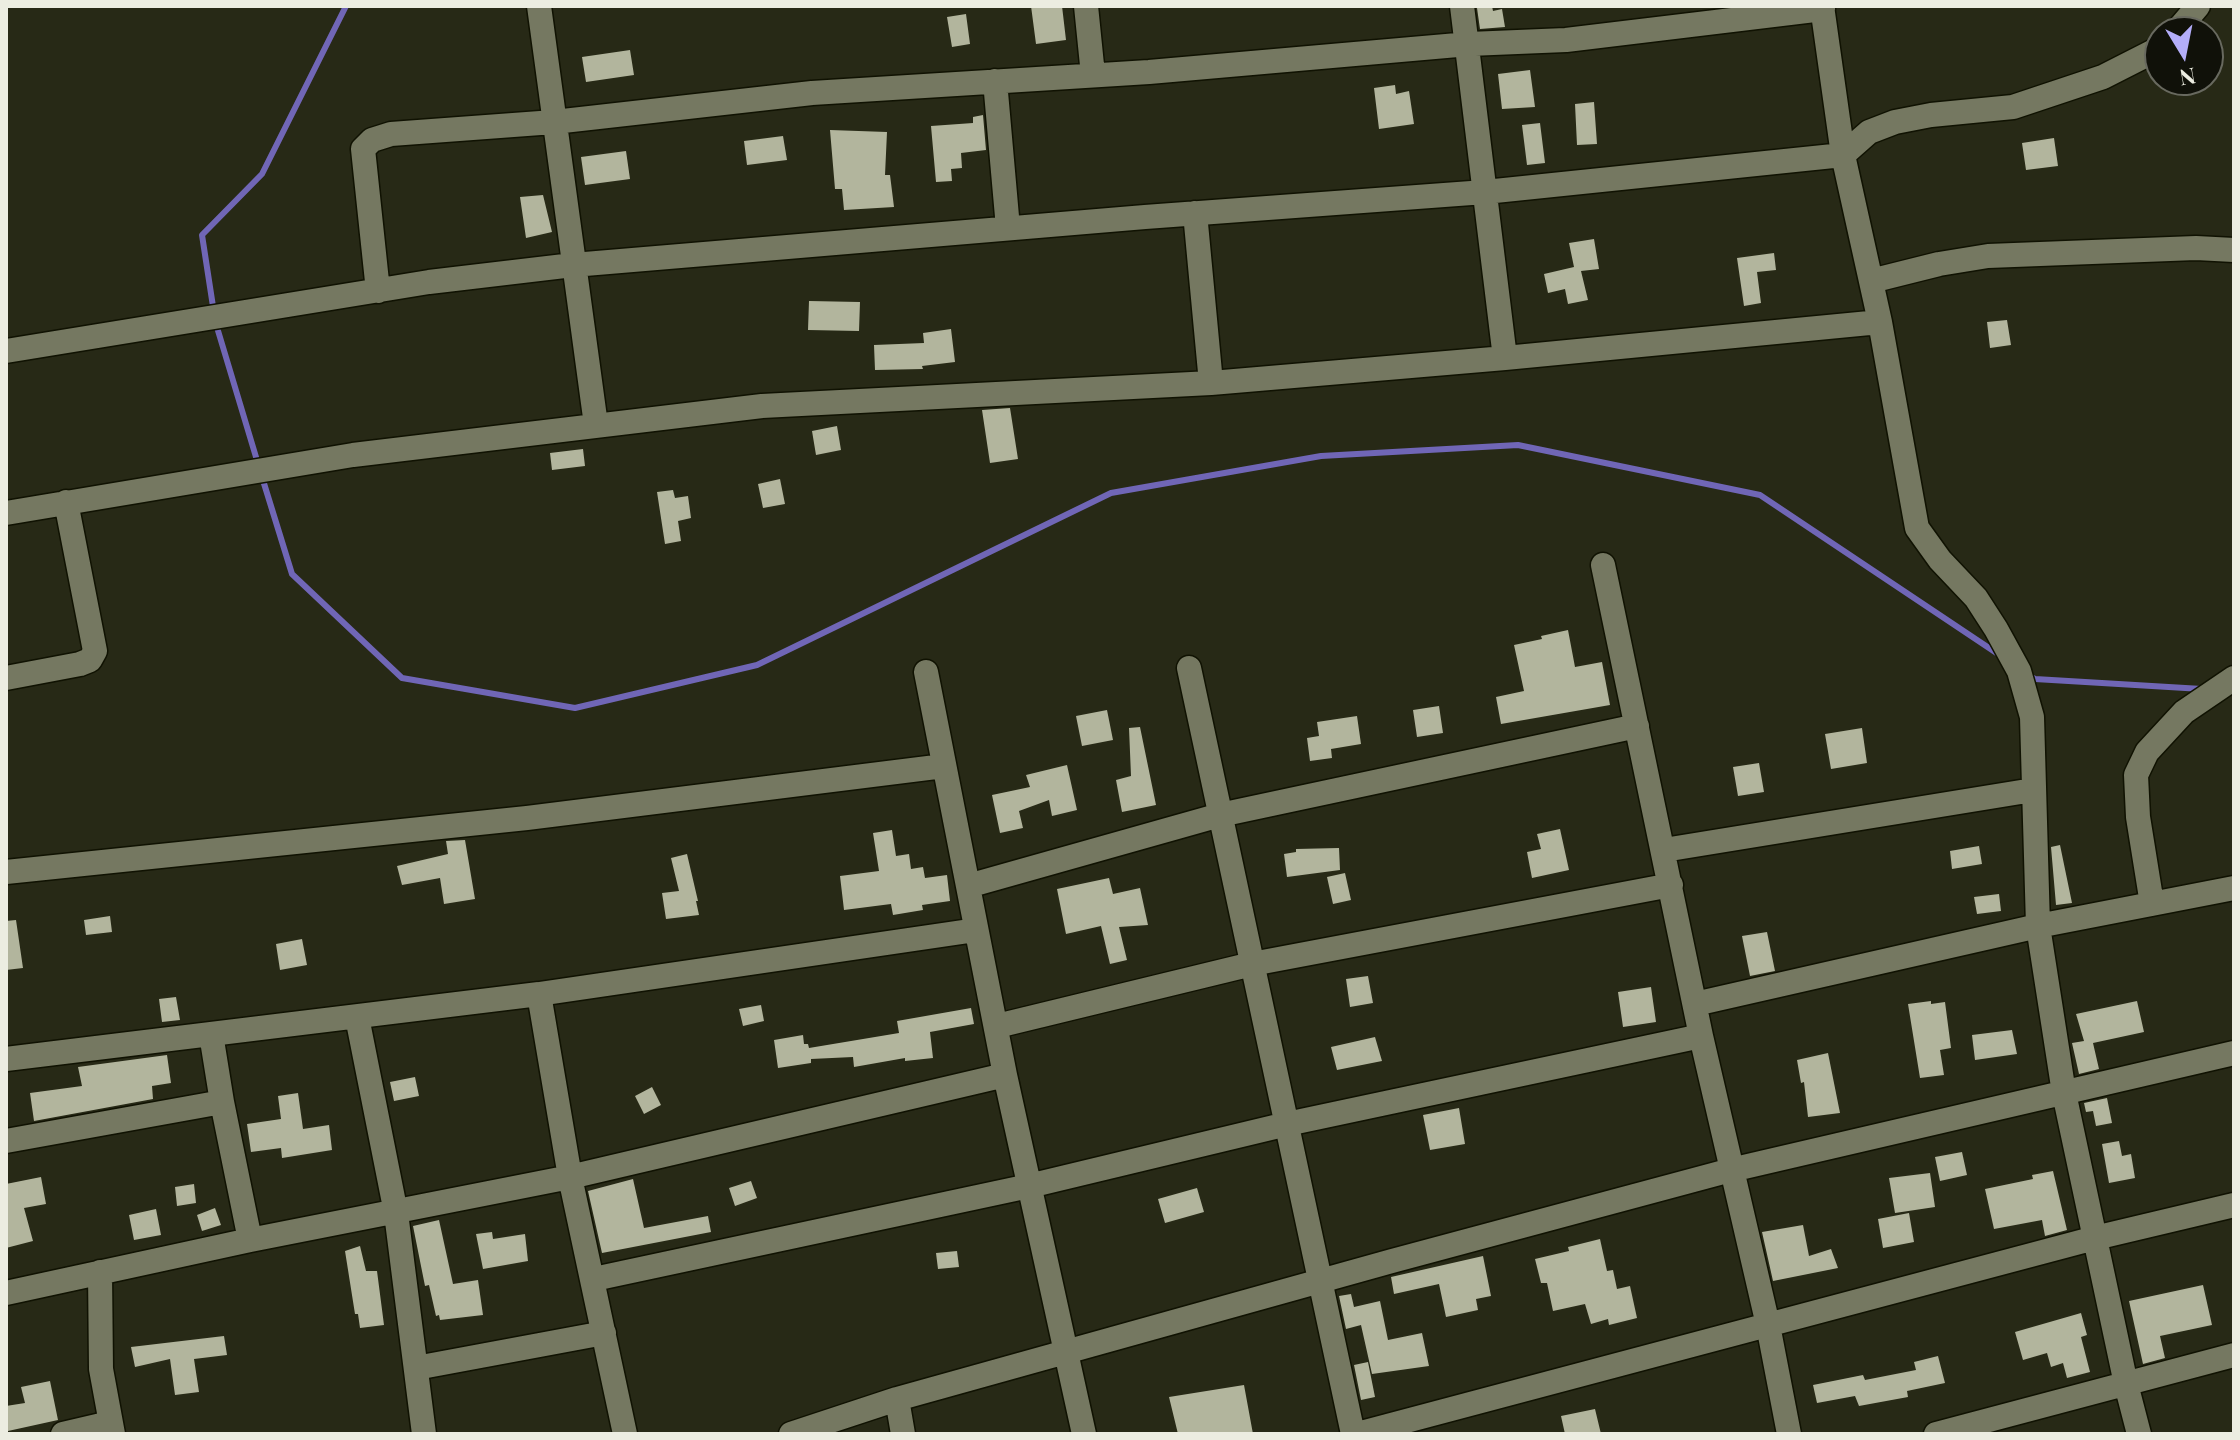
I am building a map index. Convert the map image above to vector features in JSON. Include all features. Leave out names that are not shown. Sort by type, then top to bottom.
[{"type":"street","points":[[539,6],[596,425]]},
{"type":"street","points":[[1086,6],[1093,75]]},
{"type":"street","points":[[1462,6],[1505,358]]},
{"type":"street","points":[[378,291],[363,149],[372,140],[391,134],[554,122],[812,93],[1149,72],[1469,44],[1638,33],[1822,7],[1843,155],[1880,322],[1917,528],[1940,560],[1976,598],[2019,671],[2032,717],[2038,926],[2064,1093],[2139,1434]]},
{"type":"street","points":[[6,351],[378,291],[573,265],[1485,192],[1843,155],[1869,132],[1895,122],[1931,115],[2013,107],[2103,77],[2144,56]]},
{"type":"street","points":[[995,81],[1008,228]]},
{"type":"street","points":[[1195,213],[1211,383]]},
{"type":"street","points":[[1871,281],[1939,264],[1988,256],[2196,248],[2234,250]]},
{"type":"street","points":[[6,513],[353,455],[762,406],[1211,383],[1880,322]]},
{"type":"street","points":[[6,678],[80,664],[90,660],[95,651],[66,502]]},
{"type":"street","points":[[1603,565],[1701,1036],[1768,1325],[1789,1434]]},
{"type":"street","points":[[1189,668],[1355,1434],[2095,1238],[2234,1205]]},
{"type":"street","points":[[926,672],[1005,1075],[1084,1434]]},
{"type":"street","points":[[2152,904],[2138,817],[2136,775],[2147,752],[2184,712],[2234,678]]},
{"type":"street","points":[[968,886],[1220,815],[1637,726]]},
{"type":"street","points":[[6,872],[527,818],[944,766]]},
{"type":"street","points":[[1664,850],[2033,790]]},
{"type":"street","points":[[997,1026],[1252,964],[1671,885]]},
{"type":"street","points":[[1695,1004],[2038,926],[2234,888]]},
{"type":"street","points":[[6,1059],[539,994],[976,930]]},
{"type":"street","points":[[539,994],[570,1177],[625,1434]]},
{"type":"street","points":[[357,1017],[396,1213],[424,1434]]},
{"type":"street","points":[[211,1034],[250,1240]]},
{"type":"street","points":[[594,1279],[1029,1186],[1287,1124],[1701,1036]]},
{"type":"street","points":[[791,1434],[897,1399],[1731,1170],[2234,1053]]},
{"type":"street","points":[[6,1293],[250,1240],[570,1177],[1005,1075]]},
{"type":"street","points":[[6,1141],[222,1102]]},
{"type":"street","points":[[63,1434],[111,1428],[101,1369],[100,1272]]},
{"type":"street","points":[[416,1368],[604,1333]]},
{"type":"street","points":[[1936,1434],[2234,1355]]},
{"type":"street","points":[[897,1399],[903,1434]]},
{"type":"building","points":[[1031,6],[1062,6],[1066,40],[1036,44]]},
{"type":"building","points":[[1492,6],[1493,11],[1502,9],[1505,27],[1480,29],[1477,8]]},
{"type":"building","points":[[966,14],[970,44],[952,47],[947,17]]},
{"type":"building","points":[[630,50],[634,75],[586,82],[582,57]]},
{"type":"building","points":[[1530,70],[1535,107],[1502,109],[1498,74]]},
{"type":"building","points":[[1395,85],[1396,94],[1409,91],[1414,124],[1379,129],[1374,88]]},
{"type":"building","points":[[1594,102],[1597,144],[1577,145],[1575,104]]},
{"type":"building","points":[[983,115],[986,150],[961,153],[962,168],[951,169],[952,181],[936,182],[931,126],[973,123],[973,117]]},
{"type":"building","points":[[1540,123],[1545,163],[1527,165],[1522,125]]},
{"type":"building","points":[[830,130],[887,132],[885,175],[890,175],[894,207],[844,210],[842,189],[835,189]]},
{"type":"building","points":[[783,136],[787,160],[747,165],[744,141]]},
{"type":"building","points":[[2054,138],[2058,166],[2026,170],[2022,143]]},
{"type":"building","points":[[626,151],[630,179],[585,185],[581,157]]},
{"type":"building","points":[[543,195],[552,232],[526,238],[520,197]]},
{"type":"building","points":[[1594,239],[1599,269],[1581,271],[1588,300],[1568,304],[1565,289],[1548,293],[1544,274],[1574,267],[1569,243]]},
{"type":"building","points":[[1774,253],[1776,270],[1757,272],[1761,303],[1744,306],[1737,258]]},
{"type":"building","points":[[809,301],[860,302],[859,331],[808,330]]},
{"type":"building","points":[[2007,320],[2011,345],[1990,348],[1987,322]]},
{"type":"building","points":[[951,329],[955,362],[922,366],[923,369],[875,370],[874,345],[924,343],[923,333]]},
{"type":"building","points":[[1010,408],[1018,459],[990,463],[982,410]]},
{"type":"building","points":[[837,426],[841,450],[816,455],[812,431]]},
{"type":"building","points":[[583,449],[585,466],[552,470],[550,453]]},
{"type":"building","points":[[780,479],[785,504],[763,508],[758,484]]},
{"type":"building","points":[[673,490],[675,498],[688,496],[691,518],[678,521],[681,541],[665,544],[657,492]]},
{"type":"building","points":[[1568,630],[1575,667],[1602,662],[1610,705],[1501,724],[1496,697],[1524,691],[1514,645]]},
{"type":"building","points":[[1439,706],[1443,733],[1417,737],[1413,710]]},
{"type":"building","points":[[1107,710],[1113,740],[1082,746],[1076,716]]},
{"type":"building","points":[[1357,716],[1361,744],[1331,749],[1332,758],[1310,761],[1307,738],[1319,736],[1317,722]]},
{"type":"building","points":[[1140,727],[1156,805],[1122,812],[1116,780],[1131,776],[1129,728]]},
{"type":"building","points":[[1862,728],[1867,763],[1831,769],[1825,734]]},
{"type":"building","points":[[1759,763],[1764,792],[1738,796],[1733,767]]},
{"type":"building","points":[[1067,765],[1077,810],[1052,816],[1049,800],[1019,811],[1023,828],[1000,833],[992,795],[1030,787],[1026,775]]},
{"type":"building","points":[[1560,829],[1569,870],[1532,878],[1527,852],[1541,849],[1537,834]]},
{"type":"building","points":[[892,830],[896,856],[909,854],[911,869],[923,867],[925,878],[947,875],[950,901],[922,905],[923,910],[893,915],[891,904],[844,910],[840,876],[879,871],[873,833]]},
{"type":"building","points":[[465,840],[475,899],[444,904],[440,878],[402,885],[397,866],[448,854],[446,841]]},
{"type":"building","points":[[2060,845],[2072,903],[2056,905],[2051,847]]},
{"type":"building","points":[[1979,846],[1982,864],[1952,869],[1950,851]]},
{"type":"building","points":[[1339,848],[1340,870],[1287,877],[1284,854],[1296,852],[1296,849]]},
{"type":"building","points":[[687,854],[699,915],[666,919],[662,893],[679,891],[671,858]]},
{"type":"building","points":[[1345,873],[1351,900],[1333,904],[1327,877]]},
{"type":"building","points":[[1109,878],[1113,894],[1140,888],[1148,925],[1119,927],[1127,960],[1110,964],[1101,926],[1066,934],[1057,889]]},
{"type":"building","points":[[1999,894],[2001,911],[1977,914],[1974,897]]},
{"type":"building","points":[[110,916],[112,932],[86,935],[84,920]]},
{"type":"building","points":[[16,920],[23,968],[6,970],[6,921]]},
{"type":"building","points":[[1767,932],[1775,971],[1750,976],[1742,936]]},
{"type":"building","points":[[302,939],[307,965],[280,970],[276,944]]},
{"type":"building","points":[[1368,976],[1373,1003],[1350,1007],[1346,979]]},
{"type":"building","points":[[1651,987],[1656,1022],[1623,1027],[1618,992]]},
{"type":"building","points":[[176,997],[180,1020],[162,1022],[159,999]]},
{"type":"building","points":[[1931,1001],[1931,1004],[1945,1002],[1951,1048],[1940,1050],[1944,1075],[1920,1078],[1908,1004]]},
{"type":"building","points":[[2137,1001],[2144,1032],[2093,1043],[2099,1069],[2079,1074],[2072,1043],[2084,1041],[2076,1014]]},
{"type":"building","points":[[761,1005],[764,1021],[743,1026],[739,1009]]},
{"type":"building","points":[[971,1008],[974,1024],[930,1032],[933,1058],[905,1061],[905,1058],[854,1067],[853,1057],[811,1059],[811,1063],[778,1068],[774,1040],[803,1035],[804,1044],[808,1044],[809,1048],[899,1033],[897,1021]]},
{"type":"building","points":[[2012,1030],[2017,1054],[1975,1060],[1972,1035]]},
{"type":"building","points":[[1375,1037],[1382,1061],[1337,1070],[1331,1047]]},
{"type":"building","points":[[1828,1053],[1840,1113],[1808,1117],[1804,1082],[1801,1083],[1797,1060]]},
{"type":"building","points":[[167,1055],[171,1083],[152,1086],[153,1099],[34,1121],[30,1093],[82,1086],[78,1067]]},
{"type":"building","points":[[415,1077],[419,1096],[394,1101],[390,1082]]},
{"type":"building","points":[[652,1087],[661,1105],[644,1114],[635,1096]]},
{"type":"building","points":[[298,1093],[303,1129],[329,1125],[332,1150],[282,1158],[281,1148],[251,1152],[247,1124],[281,1119],[278,1096]]},
{"type":"building","points":[[2107,1098],[2112,1123],[2096,1126],[2093,1111],[2086,1112],[2084,1103]]},
{"type":"building","points":[[1459,1108],[1465,1144],[1430,1150],[1423,1115]]},
{"type":"building","points":[[2119,1141],[2122,1156],[2131,1154],[2135,1178],[2109,1183],[2102,1144]]},
{"type":"building","points":[[1962,1152],[1967,1175],[1940,1181],[1935,1157]]},
{"type":"building","points":[[2053,1171],[2067,1230],[2045,1236],[2042,1220],[1994,1229],[1985,1189],[2033,1179],[2032,1175]]},
{"type":"building","points":[[1930,1173],[1935,1207],[1895,1213],[1889,1178]]},
{"type":"building","points":[[41,1177],[46,1204],[24,1208],[33,1241],[6,1248],[6,1184]]},
{"type":"building","points":[[633,1179],[644,1228],[708,1216],[711,1232],[602,1253],[588,1191]]},
{"type":"building","points":[[751,1181],[757,1198],[735,1206],[729,1188]]},
{"type":"building","points":[[194,1184],[196,1203],[177,1206],[175,1187]]},
{"type":"building","points":[[1197,1188],[1204,1212],[1165,1223],[1158,1199]]},
{"type":"building","points":[[215,1208],[221,1225],[202,1231],[197,1215]]},
{"type":"building","points":[[156,1209],[161,1235],[134,1240],[129,1215]]},
{"type":"building","points":[[1909,1213],[1914,1242],[1883,1248],[1878,1219]]},
{"type":"building","points":[[439,1220],[453,1284],[478,1280],[483,1315],[440,1320],[439,1315],[436,1316],[429,1285],[425,1286],[413,1226]]},
{"type":"building","points":[[1803,1225],[1809,1256],[1831,1249],[1838,1268],[1773,1281],[1762,1232]]},
{"type":"building","points":[[492,1232],[493,1239],[525,1234],[528,1261],[483,1269],[476,1234]]},
{"type":"building","points":[[1600,1239],[1607,1271],[1613,1270],[1617,1289],[1630,1286],[1637,1318],[1609,1325],[1608,1319],[1591,1324],[1585,1304],[1553,1311],[1547,1283],[1541,1283],[1535,1259]]},
{"type":"building","points":[[360,1246],[366,1271],[377,1271],[384,1325],[360,1328],[358,1314],[355,1314],[345,1251]]},
{"type":"building","points":[[957,1251],[959,1267],[938,1269],[936,1253]]},
{"type":"building","points":[[1483,1256],[1491,1296],[1476,1299],[1478,1310],[1446,1317],[1439,1284],[1394,1294],[1391,1277]]},
{"type":"building","points":[[2203,1285],[2212,1325],[2160,1336],[2165,1358],[2143,1364],[2129,1301]]},
{"type":"building","points":[[1351,1294],[1354,1307],[1380,1301],[1388,1340],[1422,1333],[1429,1366],[1372,1374],[1361,1325],[1346,1329],[1339,1296]]},
{"type":"building","points":[[2081,1313],[2087,1335],[2081,1337],[2090,1372],[2067,1378],[2063,1363],[2051,1367],[2047,1353],[2023,1360],[2015,1332]]},
{"type":"building","points":[[224,1336],[227,1355],[194,1359],[199,1392],[175,1395],[170,1359],[135,1367],[131,1347]]},
{"type":"building","points":[[1938,1356],[1945,1383],[1907,1391],[1908,1397],[1859,1406],[1855,1396],[1817,1403],[1813,1385],[1863,1375],[1865,1380],[1916,1370],[1914,1362]]},
{"type":"building","points":[[1368,1362],[1375,1397],[1361,1400],[1354,1365]]},
{"type":"building","points":[[50,1381],[58,1420],[8,1431],[6,1406],[25,1403],[21,1387]]},
{"type":"building","points":[[1244,1385],[1253,1434],[1178,1434],[1169,1397]]},
{"type":"building","points":[[1595,1409],[1601,1434],[1565,1434],[1561,1416]]},
{"type":"waterway","points":[[214,313],[202,235],[262,174],[346,6]]},
{"type":"waterway","points":[[216,324],[259,467]]},
{"type":"waterway","points":[[262,477],[292,574],[402,678],[575,708],[757,665],[1111,493],[1321,456],[1518,445],[1760,495],[2001,656]]},
{"type":"waterway","points":[[2027,674],[2035,679],[2202,689]]}]
